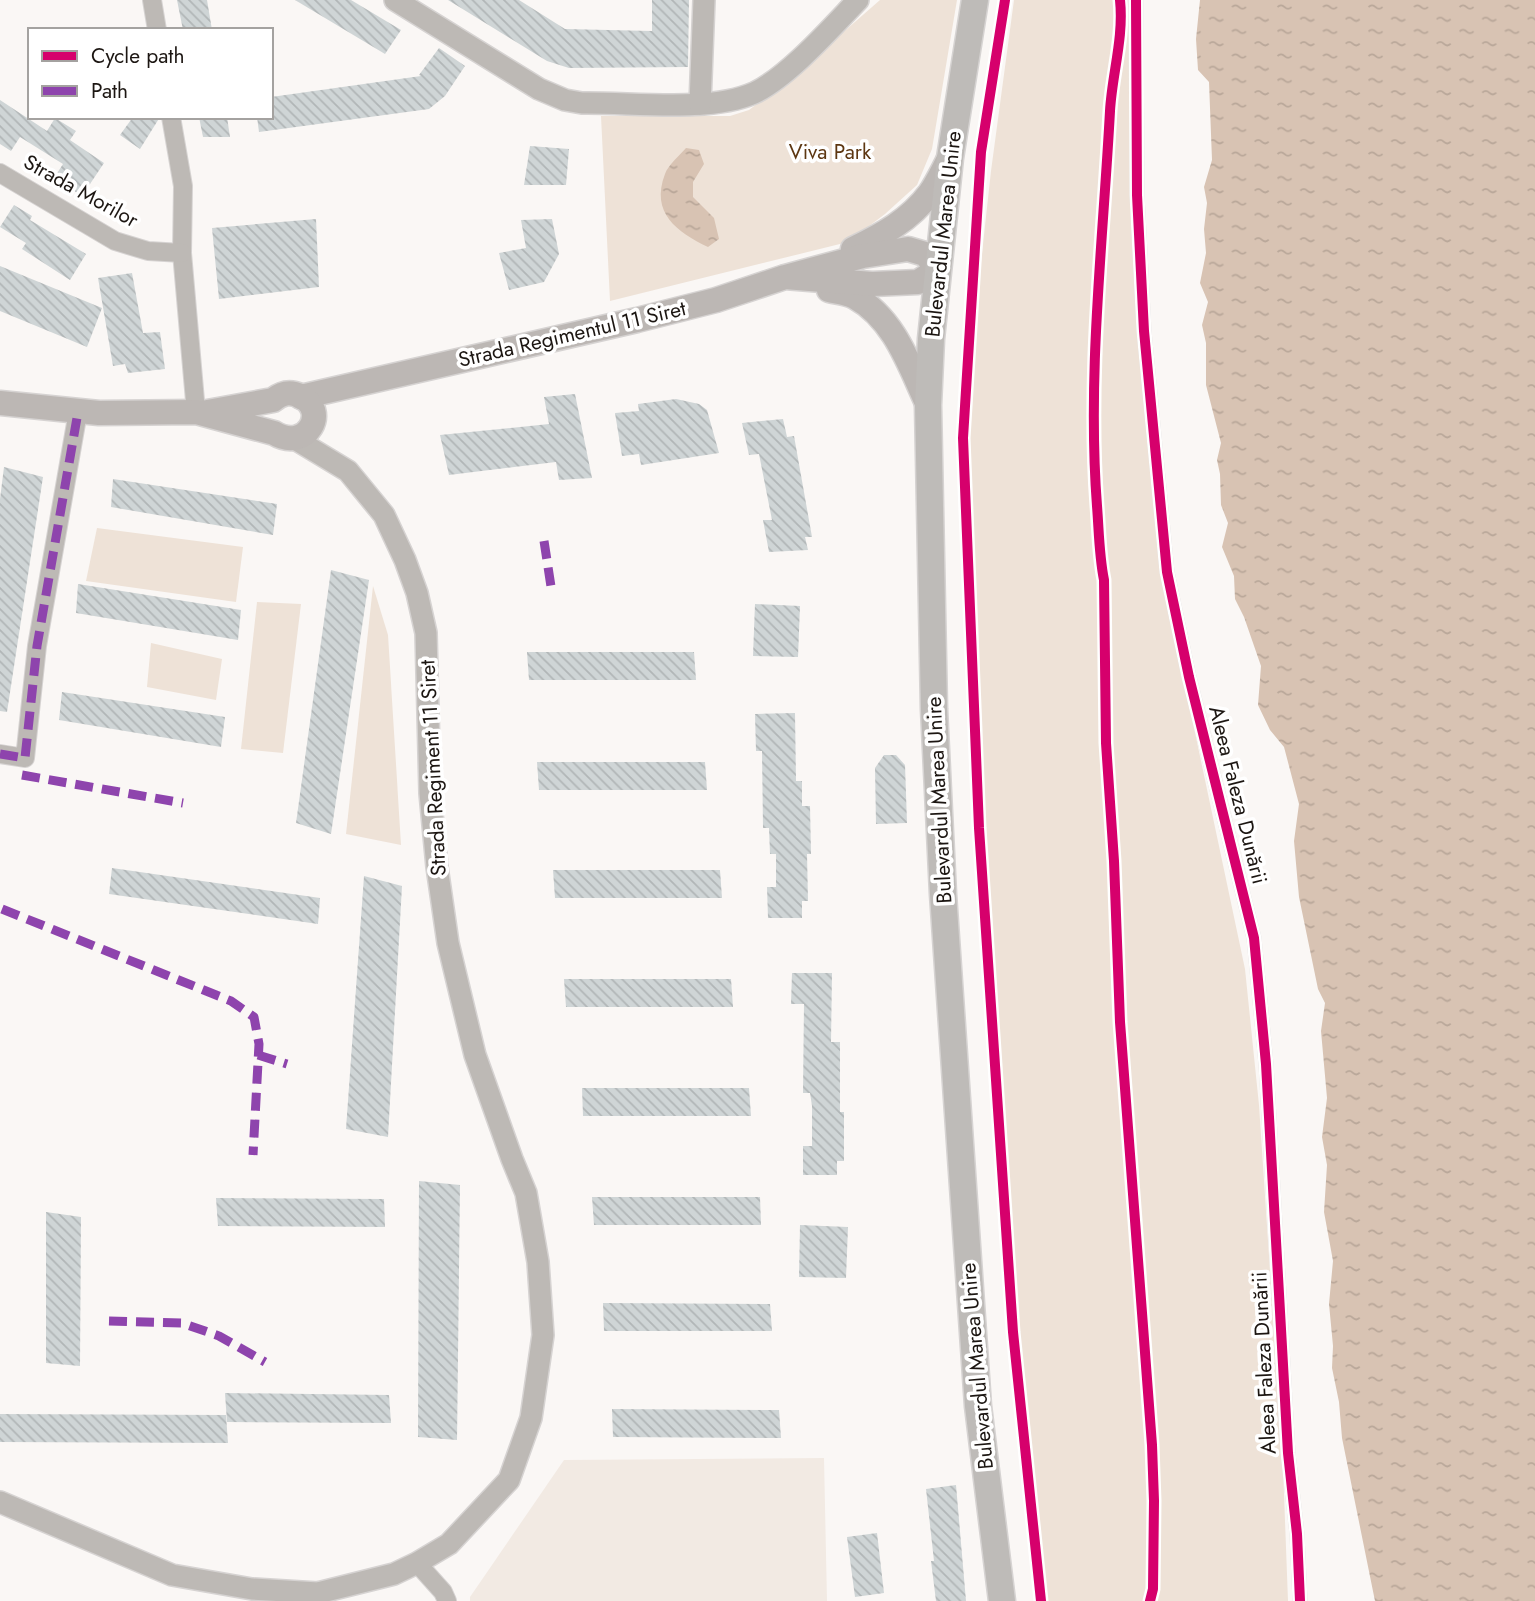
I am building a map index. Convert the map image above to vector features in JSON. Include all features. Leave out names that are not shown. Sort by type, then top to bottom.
[{"type":"main road","name":"Bulevardul Marea Unire","points":[[975,0],[950,158],[931,338],[928,405],[934,709],[943,894],[978,1406],[1002,1601]]},
{"type":"main road","points":[[785,277],[887,233],[930,194],[950,158]]},
{"type":"main road","points":[[908,248],[925,254],[938,269],[918,282],[873,284],[785,277],[863,256],[908,248]]},
{"type":"main road","points":[[785,277],[854,296],[877,312],[898,340],[928,405]]},
{"type":"main road","name":"Strada Regimentul 11 Siret","points":[[301,397],[638,320],[716,300],[785,277]]},
{"type":"main road","points":[[199,413],[299,429],[357,384]]},
{"type":"main road","points":[[0,403],[78,412],[199,413],[271,403],[287,393],[301,397]]},
{"type":"main road","name":"Strada Regiment 11 Siret","points":[[271,403],[268,423],[299,429],[312,408],[307,400],[301,397]]},
{"type":"street","points":[[152,0],[157,28]]},
{"type":"street","points":[[395,0],[539,89],[565,100],[582,103],[700,104],[753,93],[773,82],[859,0]]},
{"type":"street","points":[[700,104],[704,0]]},
{"type":"street","name":"Aleea Faleza Dunării","points":[[1136,0],[1138,208],[1144,331],[1167,572],[1189,677],[1254,939],[1266,1064],[1288,1454],[1297,1534],[1300,1601]]},
{"type":"street","points":[[171,119],[183,186],[182,253],[199,413]]},
{"type":"street","name":"Strada Morilor","points":[[0,173],[115,241],[148,251],[182,253]]},
{"type":"street","points":[[0,754],[25,758],[37,646],[78,412]]},
{"type":"street","name":"Strada Regiment 11 Siret","points":[[0,1502],[172,1575],[226,1586],[318,1593],[394,1574],[449,1544],[509,1480],[531,1418],[543,1335],[538,1262],[526,1193],[475,1055],[448,943],[430,793],[426,633],[417,593],[384,515],[348,471],[299,429]]},
{"type":"street","points":[[417,1563],[443,1592],[447,1601]]},
{"type":"shaded area","points":[[824,1458],[827,1601],[470,1601],[470,1597],[564,1460]]},
{"type":"green space","name":"Viva Park","points":[[880,0],[957,0],[932,149],[917,185],[848,242],[610,301],[601,116],[730,116],[749,110],[792,77]]},
{"type":"green space","points":[[1014,0],[1135,0],[1139,322],[1175,638],[1245,969],[1259,1105],[1283,1467],[1288,1601],[1046,1601],[1018,1340],[986,855],[968,440],[977,299]]},
{"type":"green space","points":[[97,528],[243,547],[236,602],[86,581]]},
{"type":"green space","points":[[373,586],[388,635],[401,845],[346,834]]},
{"type":"green space","points":[[257,602],[301,604],[283,753],[241,749]]},
{"type":"green space","points":[[151,643],[222,659],[216,700],[147,687]]},
{"type":"water","points":[[1200,0],[1535,0],[1535,1601],[1375,1601],[1342,1438],[1339,1402],[1332,1368],[1329,1304],[1333,1261],[1324,1212],[1327,1165],[1322,1137],[1327,1098],[1321,1031],[1325,1003],[1318,989],[1299,897],[1294,841],[1299,804],[1284,747],[1270,730],[1258,705],[1261,666],[1235,599],[1234,576],[1222,547],[1228,523],[1221,505],[1217,460],[1221,443],[1206,385],[1206,343],[1202,325],[1208,302],[1200,283],[1206,253],[1204,229],[1207,203],[1204,187],[1212,160],[1209,82],[1198,70],[1196,39]]},
{"type":"water","points":[[686,148],[699,150],[704,164],[693,182],[693,197],[714,218],[719,239],[708,247],[686,235],[669,220],[661,200],[661,188],[667,171]]},
{"type":"building","points":[[177,0],[207,0],[212,28],[183,28]]},
{"type":"building","points":[[295,0],[351,0],[401,30],[385,54]]},
{"type":"building","points":[[448,0],[519,0],[565,29],[652,31],[652,0],[689,0],[688,67],[569,68],[547,61]]},
{"type":"building","points":[[439,48],[465,66],[445,96],[429,109],[259,132],[257,119],[273,119],[273,97],[421,76],[419,75]]},
{"type":"building","points":[[0,100],[47,131],[57,119],[76,131],[70,140],[104,163],[82,196],[54,178],[63,164],[20,137],[11,151],[0,144]]},
{"type":"building","points":[[132,119],[159,119],[140,149],[120,135]]},
{"type":"building","points":[[199,119],[227,119],[230,137],[203,137]]},
{"type":"building","points":[[530,146],[569,149],[566,185],[524,185]]},
{"type":"building","points":[[14,205],[32,216],[30,220],[86,254],[70,280],[22,249],[26,243],[0,227]]},
{"type":"building","points":[[316,219],[319,287],[219,299],[212,228]]},
{"type":"building","points":[[552,219],[559,254],[544,282],[509,290],[499,253],[526,248],[521,220]]},
{"type":"building","points":[[0,266],[102,308],[87,347],[0,311]]},
{"type":"building","points":[[132,273],[143,333],[160,332],[165,369],[128,373],[125,364],[113,366],[98,278]]},
{"type":"building","points":[[575,394],[592,478],[559,480],[556,462],[449,475],[440,435],[549,424],[544,397]]},
{"type":"building","points":[[676,399],[699,404],[707,410],[719,453],[641,465],[639,454],[622,456],[615,413],[639,411],[638,404]]},
{"type":"building","points":[[783,419],[787,437],[794,436],[812,537],[805,537],[808,550],[769,552],[763,520],[772,520],[759,454],[749,455],[742,423]]},
{"type":"building","points":[[4,467],[43,477],[7,712],[0,711],[0,499]]},
{"type":"building","points":[[113,479],[277,504],[273,535],[111,507]]},
{"type":"building","points":[[331,570],[369,580],[331,834],[296,823]]},
{"type":"building","points":[[78,584],[241,610],[238,640],[76,613]]},
{"type":"building","points":[[755,604],[800,606],[798,657],[753,656]]},
{"type":"building","points":[[527,652],[694,652],[696,680],[529,680]]},
{"type":"building","points":[[62,692],[225,717],[221,747],[59,720]]},
{"type":"building","points":[[795,713],[796,781],[802,781],[802,806],[810,806],[808,901],[802,901],[802,918],[768,918],[767,887],[776,887],[776,854],[770,854],[769,828],[763,828],[762,751],[756,751],[755,714]]},
{"type":"building","points":[[884,755],[896,755],[905,765],[907,823],[876,824],[875,768]]},
{"type":"building","points":[[537,762],[705,762],[707,790],[539,790]]},
{"type":"building","points":[[112,868],[320,898],[318,924],[109,894]]},
{"type":"building","points":[[553,870],[720,870],[722,898],[555,898]]},
{"type":"building","points":[[364,876],[402,886],[388,1137],[346,1129]]},
{"type":"building","points":[[792,973],[832,973],[831,1042],[840,1042],[840,1112],[844,1112],[844,1161],[837,1161],[837,1175],[803,1175],[803,1146],[812,1146],[812,1106],[810,1093],[803,1093],[804,1004],[791,1004]]},
{"type":"building","points":[[564,979],[731,979],[733,1007],[566,1007]]},
{"type":"building","points":[[582,1088],[749,1088],[751,1116],[583,1116]]},
{"type":"building","points":[[419,1181],[460,1185],[457,1440],[418,1437]]},
{"type":"building","points":[[592,1197],[760,1197],[761,1225],[594,1225]]},
{"type":"building","points":[[216,1198],[384,1199],[385,1227],[218,1226]]},
{"type":"building","points":[[46,1212],[81,1217],[80,1366],[46,1363]]},
{"type":"building","points":[[800,1225],[848,1227],[846,1278],[799,1277]]},
{"type":"building","points":[[603,1303],[770,1304],[772,1331],[604,1331]]},
{"type":"building","points":[[225,1393],[389,1395],[391,1423],[227,1422]]},
{"type":"building","points":[[612,1409],[779,1410],[781,1438],[613,1437]]},
{"type":"building","points":[[0,1414],[226,1415],[228,1443],[0,1442]]},
{"type":"building","points":[[956,1485],[966,1601],[936,1601],[926,1489]]},
{"type":"building","points":[[877,1533],[884,1593],[855,1597],[847,1537]]},
{"type":"marked path","points":[[0,754],[25,758],[37,646],[78,412]]},
{"type":"marked path","points":[[544,541],[552,593]]},
{"type":"marked path","points":[[22,775],[183,803]]},
{"type":"marked path","points":[[2,909],[231,1001],[254,1017],[259,1044],[253,1155]]},
{"type":"marked path","points":[[258,1055],[287,1064]]},
{"type":"marked path","points":[[109,1321],[182,1323],[219,1336],[265,1362]]},
{"type":"cycle path","points":[[1005,0],[981,152],[963,438],[979,828],[1013,1332],[1041,1601]]},
{"type":"cycle path","points":[[1120,0],[1119,42],[1111,97],[1097,308],[1094,457],[1104,580],[1106,743],[1120,1022],[1152,1445],[1153,1589],[1150,1601]]},
{"type":"cycle path","points":[[1136,0],[1137,195],[1144,331],[1167,572],[1189,677],[1254,938],[1266,1064],[1288,1453],[1297,1534],[1300,1601]]}]
